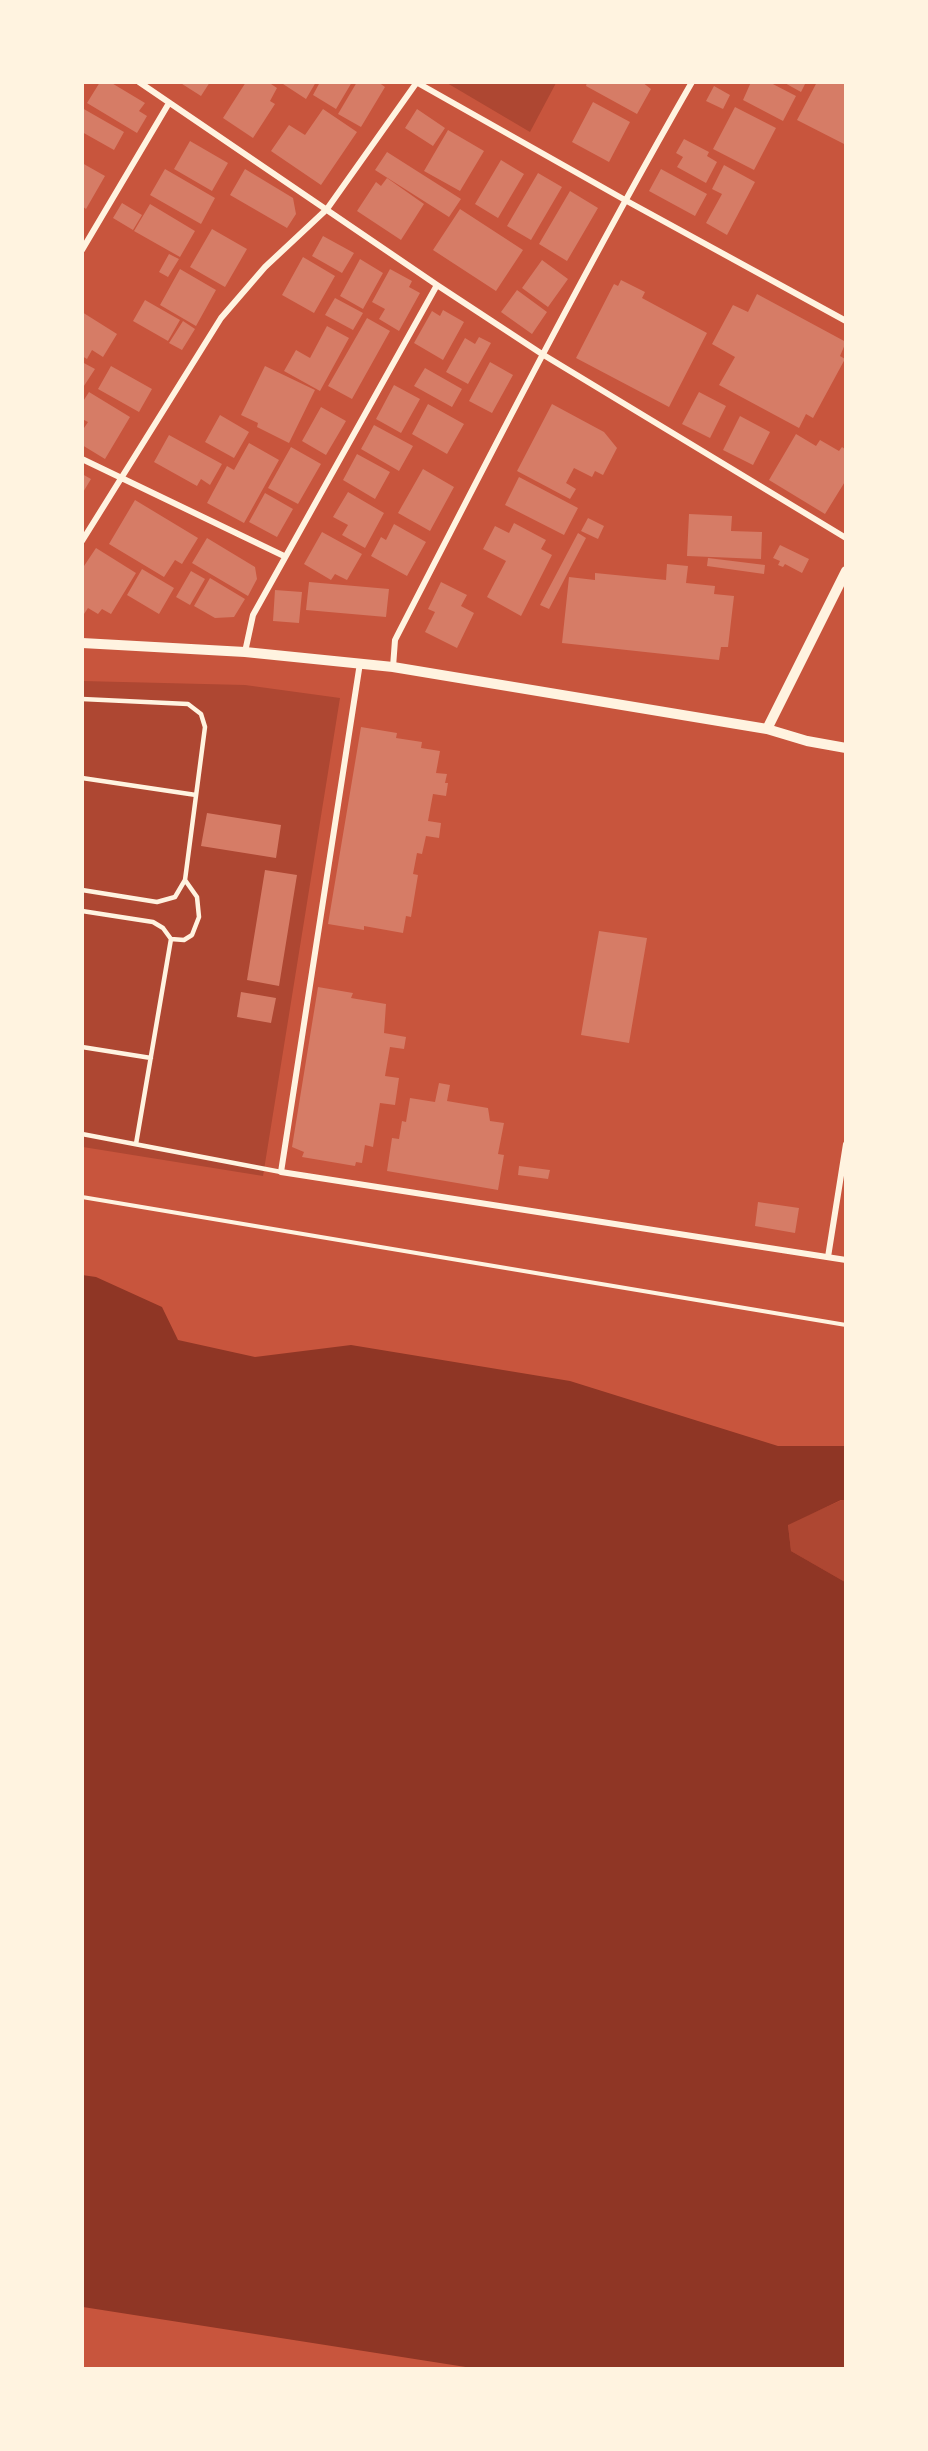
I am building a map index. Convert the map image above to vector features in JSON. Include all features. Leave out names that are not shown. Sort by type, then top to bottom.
[{"type":"street","points":[[139,82],[542,354],[846,538]]},
{"type":"street","points":[[393,667],[395,640],[542,354],[692,82]]},
{"type":"street","points":[[82,541],[221,318],[265,267],[327,209],[417,83],[846,321]]},
{"type":"street","points":[[82,250],[169,103]]},
{"type":"street","points":[[245,652],[253,615],[437,285]]},
{"type":"street","points":[[82,459],[284,556]]},
{"type":"street","points":[[767,729],[846,571]]},
{"type":"street","points":[[82,643],[245,652],[393,667],[767,729],[807,741],[846,748]]},
{"type":"street","points":[[360,663],[281,1172],[846,1260]]},
{"type":"street","points":[[828,1257],[846,1144]]},
{"type":"lane","points":[[82,699],[188,704],[201,714],[205,727],[185,880],[175,897],[157,902],[82,890]]},
{"type":"lane","points":[[82,778],[196,795]]},
{"type":"lane","points":[[171,939],[184,940],[192,935],[200,917],[197,897],[185,880]]},
{"type":"lane","points":[[82,911],[153,922],[163,928],[171,939],[136,1144]]},
{"type":"lane","points":[[82,1047],[151,1058]]},
{"type":"lane","points":[[82,1134],[281,1172]]},
{"type":"path","points":[[82,1197],[846,1325]]},
{"type":"shaded area","points":[[556,82],[530,132],[447,83]]},
{"type":"shaded area","points":[[82,681],[245,685],[340,698],[263,1176],[83,1147]]},
{"type":"shaded area","points":[[82,1275],[96,1277],[162,1307],[178,1340],[255,1357],[351,1345],[570,1381],[778,1446],[845,1446],[845,1500],[788,1525],[791,1551],[845,1582],[845,2368],[472,2368],[83,2307]]},
{"type":"shaded area","points":[[845,1500],[845,1582],[791,1551],[788,1524]]},
{"type":"building","points":[[100,82],[110,82],[145,103],[139,111],[147,116],[137,133],[87,103]]},
{"type":"building","points":[[179,82],[210,82],[201,96]]},
{"type":"building","points":[[246,82],[268,82],[277,88],[270,101],[275,104],[253,138],[223,118]]},
{"type":"building","points":[[284,82],[316,82],[306,99],[283,84]]},
{"type":"building","points":[[320,82],[352,82],[336,109],[313,95]]},
{"type":"building","points":[[357,82],[378,82],[385,87],[361,127],[338,114]]},
{"type":"building","points":[[587,82],[642,82],[651,89],[637,114],[586,86]]},
{"type":"building","points":[[751,82],[769,82],[796,96],[783,121],[743,100]]},
{"type":"building","points":[[783,82],[806,82],[801,92]]},
{"type":"building","points":[[817,82],[846,82],[846,145],[797,120]]},
{"type":"building","points":[[714,86],[730,95],[723,109],[706,101]]},
{"type":"building","points":[[593,102],[630,122],[609,162],[572,142]]},
{"type":"building","points":[[735,107],[776,128],[754,170],[713,149]]},
{"type":"building","points":[[82,108],[124,132],[114,150],[82,132]]},
{"type":"building","points":[[323,109],[357,132],[321,185],[271,151],[289,125],[305,135]]},
{"type":"building","points":[[417,109],[445,128],[433,146],[405,128]]},
{"type":"building","points":[[448,130],[484,151],[460,191],[424,171]]},
{"type":"building","points":[[684,139],[709,152],[707,156],[717,162],[706,183],[677,167],[683,157],[676,153]]},
{"type":"building","points":[[190,141],[228,163],[212,191],[174,169]]},
{"type":"building","points":[[387,152],[461,199],[449,217],[375,170]]},
{"type":"building","points":[[501,160],[524,174],[498,218],[475,204]]},
{"type":"building","points":[[82,163],[105,176],[86,209],[82,206]]},
{"type":"building","points":[[724,165],[755,182],[727,235],[706,223],[722,194],[712,189]]},
{"type":"building","points":[[165,169],[215,198],[201,224],[150,195]]},
{"type":"building","points":[[245,169],[293,198],[296,214],[287,228],[230,195]]},
{"type":"building","points":[[661,169],[707,194],[695,216],[649,191]]},
{"type":"building","points":[[538,173],[562,187],[531,240],[507,226]]},
{"type":"building","points":[[387,178],[424,204],[401,240],[357,211],[376,182],[381,186]]},
{"type":"building","points":[[570,191],[598,208],[567,261],[539,244]]},
{"type":"building","points":[[122,203],[142,215],[133,230],[113,218]]},
{"type":"building","points":[[150,204],[195,231],[180,257],[134,231]]},
{"type":"building","points":[[460,209],[523,250],[496,291],[433,250]]},
{"type":"building","points":[[212,229],[247,249],[225,287],[190,267]]},
{"type":"building","points":[[323,236],[354,253],[342,273],[312,256]]},
{"type":"building","points":[[169,254],[179,259],[168,277],[159,272]]},
{"type":"building","points":[[303,257],[335,276],[314,313],[282,295]]},
{"type":"building","points":[[360,259],[383,273],[363,309],[340,296]]},
{"type":"building","points":[[542,260],[568,279],[548,307],[522,288]]},
{"type":"building","points":[[180,269],[216,290],[196,326],[160,305]]},
{"type":"building","points":[[390,269],[412,281],[409,287],[420,293],[399,331],[379,319],[385,309],[372,302]]},
{"type":"building","points":[[621,280],[645,292],[642,298],[707,333],[669,407],[576,358],[614,284],[618,286]]},
{"type":"building","points":[[517,290],[547,312],[532,334],[501,312]]},
{"type":"building","points":[[757,294],[846,342],[840,356],[845,359],[813,418],[806,414],[799,428],[719,385],[735,357],[712,344],[733,305],[748,312]]},
{"type":"building","points":[[335,298],[363,313],[353,330],[325,315]]},
{"type":"building","points":[[145,300],[180,320],[168,341],[133,321]]},
{"type":"building","points":[[443,310],[464,322],[443,360],[414,343],[432,311],[440,316]]},
{"type":"building","points":[[82,312],[117,334],[103,357],[92,350],[87,359],[82,356]]},
{"type":"building","points":[[367,318],[390,331],[352,399],[328,386]]},
{"type":"building","points":[[183,321],[195,329],[182,350],[169,343]]},
{"type":"building","points":[[327,326],[349,338],[320,391],[284,371],[296,350],[310,358]]},
{"type":"building","points":[[479,337],[491,343],[468,384],[446,372],[465,338],[475,344]]},
{"type":"building","points":[[82,362],[95,369],[82,389]]},
{"type":"building","points":[[490,362],[513,375],[492,413],[469,401]]},
{"type":"building","points":[[111,366],[152,389],[139,412],[98,389]]},
{"type":"building","points":[[265,366],[315,390],[289,443],[257,427],[258,423],[241,415]]},
{"type":"building","points":[[425,368],[462,389],[452,407],[414,386]]},
{"type":"building","points":[[394,385],[420,399],[401,433],[376,419]]},
{"type":"building","points":[[89,392],[130,417],[105,459],[82,445],[82,431],[88,422],[82,419],[82,403]]},
{"type":"building","points":[[699,392],[726,406],[710,438],[682,424]]},
{"type":"building","points":[[428,404],[464,424],[447,454],[412,434]]},
{"type":"building","points":[[552,404],[604,432],[617,448],[603,475],[595,471],[592,477],[574,468],[566,483],[576,489],[570,499],[517,471]]},
{"type":"building","points":[[321,407],[346,421],[326,455],[302,441]]},
{"type":"building","points":[[220,415],[249,432],[234,458],[205,442]]},
{"type":"building","points":[[740,416],[770,432],[753,465],[723,450]]},
{"type":"building","points":[[374,425],[413,446],[399,471],[361,449]]},
{"type":"building","points":[[796,434],[816,446],[820,440],[839,451],[842,447],[846,450],[846,480],[825,514],[769,480]]},
{"type":"building","points":[[169,435],[222,464],[210,485],[201,479],[197,486],[154,462]]},
{"type":"building","points":[[249,443],[279,460],[244,523],[207,503],[227,466],[234,470]]},
{"type":"building","points":[[291,447],[321,464],[298,504],[268,488]]},
{"type":"building","points":[[357,454],[390,472],[375,499],[343,480]]},
{"type":"building","points":[[423,469],[454,487],[430,531],[398,513]]},
{"type":"building","points":[[82,474],[91,479],[82,494]]},
{"type":"building","points":[[519,477],[578,508],[564,535],[505,505]]},
{"type":"building","points":[[348,492],[384,513],[365,548],[342,535],[348,525],[333,517]]},
{"type":"building","points":[[265,493],[293,509],[277,537],[249,522]]},
{"type":"building","points":[[135,500],[198,538],[182,564],[175,560],[164,577],[109,544]]},
{"type":"building","points":[[689,514],[732,516],[731,531],[762,532],[761,559],[687,556]]},
{"type":"building","points":[[588,518],[604,526],[598,539],[581,531]]},
{"type":"building","points":[[514,523],[546,540],[541,549],[552,555],[521,616],[487,597],[506,561],[483,549],[495,526],[509,533]]},
{"type":"building","points":[[394,524],[426,542],[407,576],[371,556],[381,537],[386,540]]},
{"type":"building","points":[[322,532],[362,554],[347,580],[335,574],[331,580],[304,564]]},
{"type":"building","points":[[578,533],[586,538],[549,609],[540,605]]},
{"type":"building","points":[[207,538],[255,567],[257,579],[248,596],[192,563]]},
{"type":"building","points":[[780,545],[809,559],[802,573],[785,564],[783,567],[778,565],[780,561],[773,558]]},
{"type":"building","points":[[96,548],[136,573],[111,614],[102,609],[98,614],[88,608],[84,614],[82,613],[82,569]]},
{"type":"building","points":[[708,558],[765,565],[764,574],[707,566]]},
{"type":"building","points":[[667,564],[688,566],[686,583],[715,586],[714,594],[734,596],[728,647],[721,647],[719,660],[562,643],[569,577],[595,580],[595,573],[666,580]]},
{"type":"building","points":[[142,569],[174,588],[159,614],[127,595]]},
{"type":"building","points":[[191,571],[205,579],[190,605],[176,597]]},
{"type":"building","points":[[210,578],[245,599],[234,617],[215,618],[194,606]]},
{"type":"building","points":[[309,582],[389,589],[386,617],[306,610]]},
{"type":"building","points":[[441,582],[467,595],[461,606],[474,613],[457,648],[425,632],[435,612],[428,609]]},
{"type":"building","points":[[275,590],[302,592],[299,623],[273,621]]},
{"type":"building","points":[[361,727],[397,733],[396,738],[422,742],[421,748],[440,751],[436,773],[447,774],[446,796],[433,794],[428,821],[441,823],[439,838],[426,836],[422,854],[417,853],[413,874],[418,875],[411,917],[406,916],[403,933],[364,926],[364,930],[328,924]]},
{"type":"building","points":[[207,813],[281,825],[276,858],[201,846]]},
{"type":"building","points":[[265,870],[297,875],[279,986],[247,980]]},
{"type":"building","points":[[599,931],[647,938],[629,1043],[581,1035]]},
{"type":"building","points":[[318,987],[353,993],[351,998],[386,1004],[384,1033],[406,1037],[404,1049],[390,1047],[385,1076],[399,1078],[395,1105],[380,1103],[373,1147],[365,1145],[362,1163],[356,1162],[355,1166],[302,1157],[304,1152],[292,1147]]},
{"type":"building","points":[[241,992],[276,998],[271,1023],[237,1017]]},
{"type":"building","points":[[439,1083],[450,1085],[447,1101],[488,1108],[490,1121],[504,1123],[498,1154],[504,1155],[498,1190],[387,1171],[392,1138],[399,1139],[402,1121],[406,1122],[410,1098],[435,1102]]},
{"type":"building","points":[[519,1166],[550,1170],[548,1179],[518,1175]]},
{"type":"building","points":[[758,1202],[799,1208],[795,1233],[755,1226]]}]
